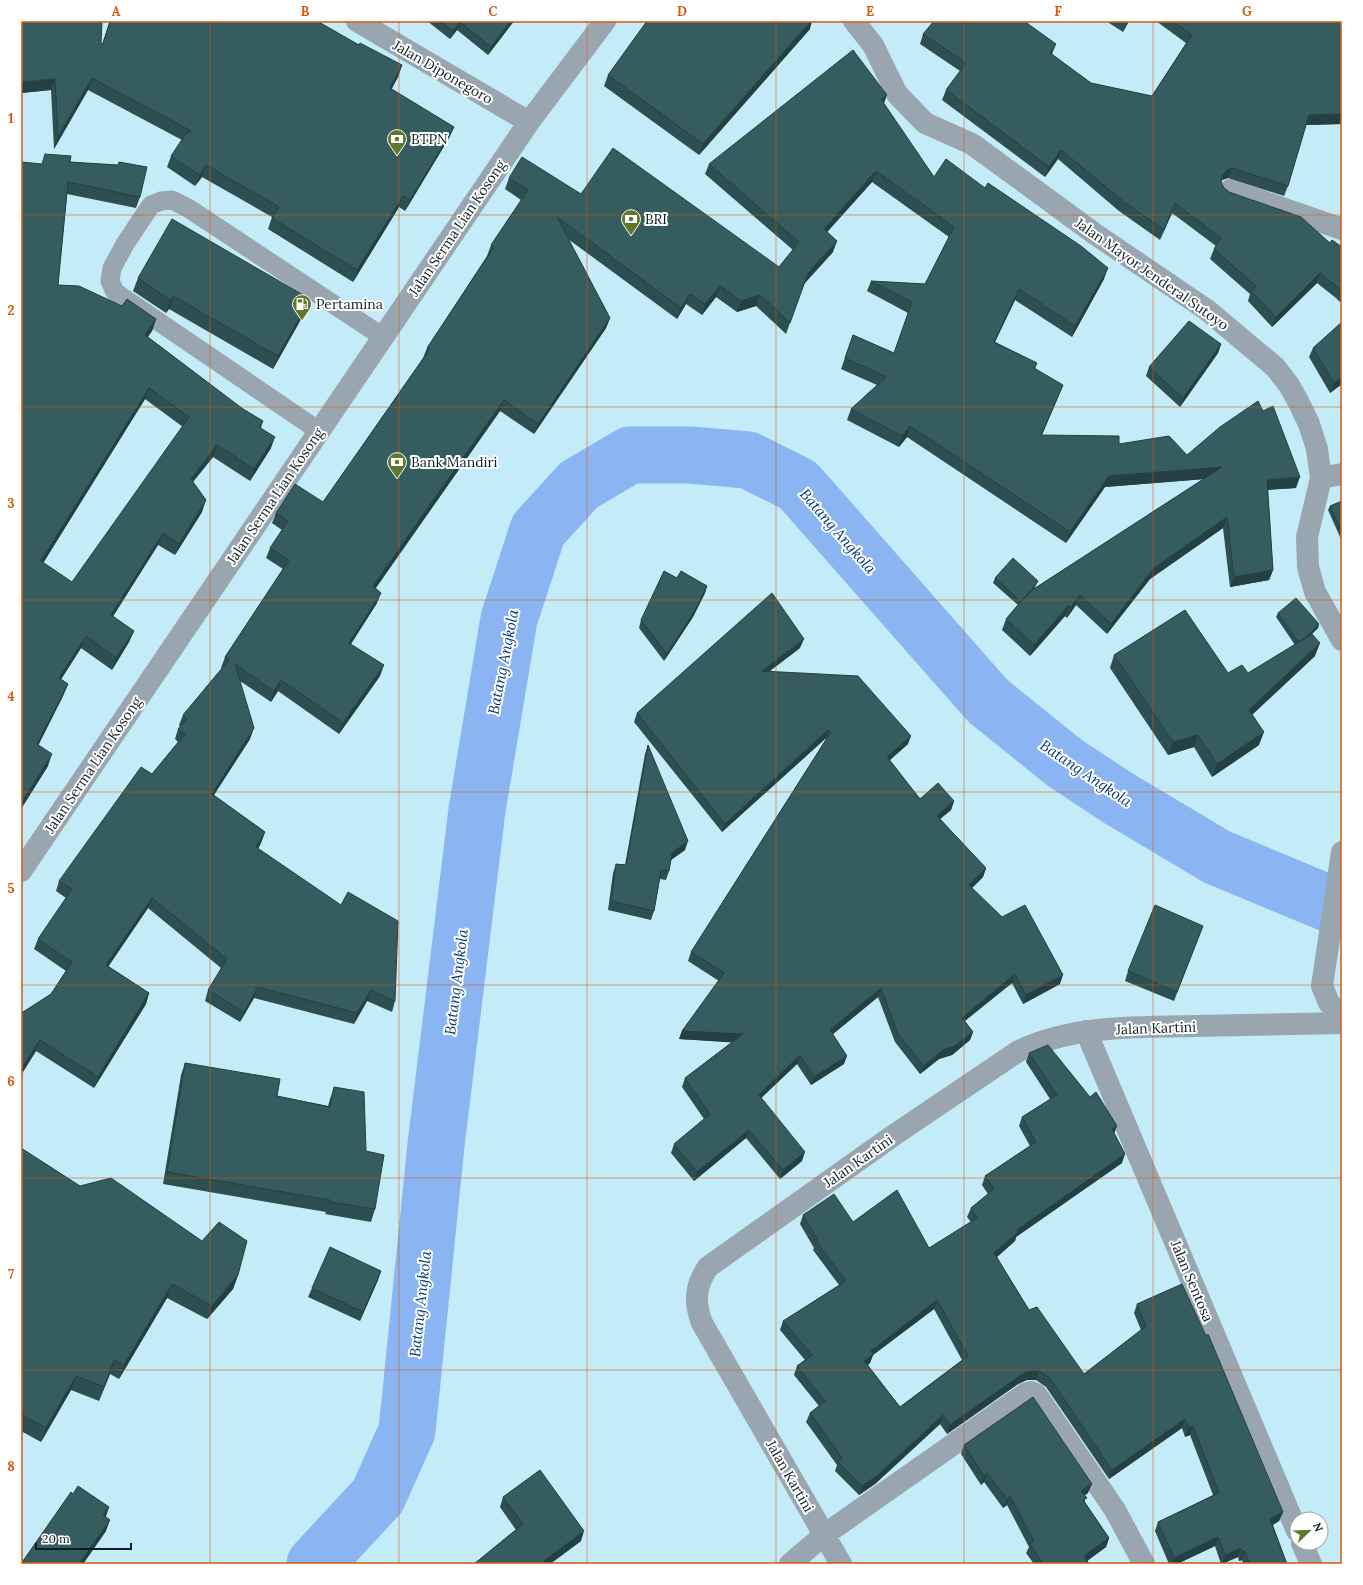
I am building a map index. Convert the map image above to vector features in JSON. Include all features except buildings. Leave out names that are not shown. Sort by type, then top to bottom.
[{"type":"street","name":"Jalan Diponegoro","points":[[356,21],[529,122]]},
{"type":"street","name":"Jalan Serma Lian Kosong","points":[[21,871],[529,122],[605,21]]},
{"type":"street","name":"Jalan Mayor Jenderal Sutoyo","points":[[854,21],[873,45],[897,94],[925,123],[972,144],[1095,234],[1207,310],[1275,367],[1289,385],[1309,424],[1318,449],[1332,476],[1307,537],[1308,567],[1316,592],[1342,640]]},
{"type":"street","points":[[1230,190],[1342,229]]},
{"type":"street","points":[[1342,855],[1324,966],[1323,992],[1329,1003],[1342,1015]]},
{"type":"street","name":"Jalan Kartini","points":[[841,1564],[702,1323],[698,1312],[696,1294],[702,1275],[708,1267],[734,1247],[1017,1052],[1049,1038],[1086,1031],[1169,1027],[1342,1023]]},
{"type":"street","name":"Jalan Sentosa","points":[[1086,1031],[1289,1512]]},
{"type":"street","points":[[790,1564],[824,1535],[1025,1394],[1031,1392],[1036,1394],[1098,1484],[1115,1510],[1144,1564]]},
{"type":"street","points":[[1305,1551],[1311,1564]]},
{"type":"lane","points":[[319,431],[115,292],[110,281],[112,268],[125,244],[151,205],[161,201],[172,200],[188,208],[383,337]]},
{"type":"waterway","name":"Batang Angkola","points":[[315,1564],[378,1496],[407,1431],[436,1145],[477,810],[509,619],[538,530],[579,485],[630,455],[690,455],[748,460],[798,485],[988,701],[1065,763],[1118,798],[1217,857],[1342,909]]},
{"type":"place","name":"BTPN","points":[[397,156]]},
{"type":"place","name":"BRI","points":[[631,236]]},
{"type":"place","name":"Pertamina","points":[[302,321]]},
{"type":"place","name":"Bank Mandiri","points":[[397,479]]}]
